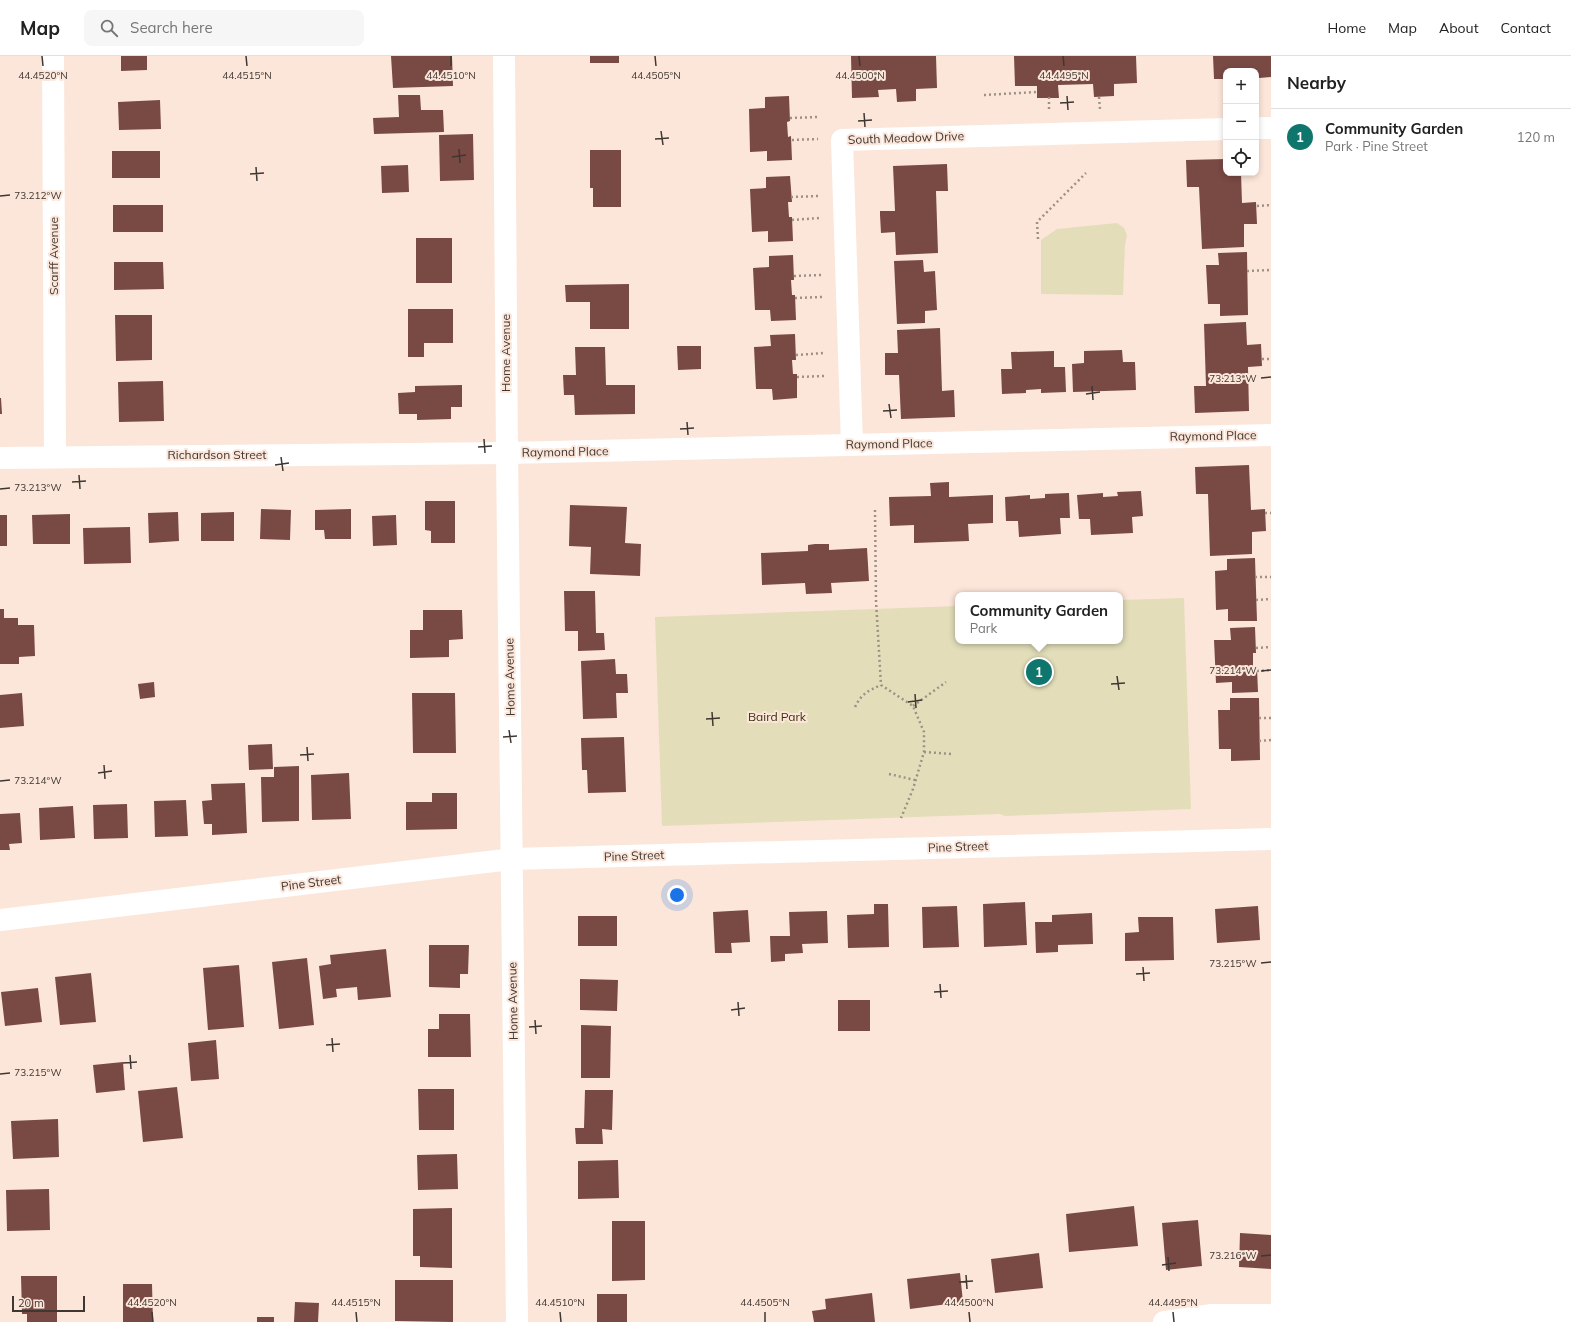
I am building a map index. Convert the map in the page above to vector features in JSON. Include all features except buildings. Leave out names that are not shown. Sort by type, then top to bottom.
[{"type":"street","name":"Scarff Avenue","points":[[53,56],[55,456]]},
{"type":"street","name":"Home Avenue","points":[[504,56],[517,1322]]},
{"type":"street","points":[[1259,128],[1271,128]]},
{"type":"street","name":"South Meadow Drive","points":[[852,444],[842,140],[1223,129]]},
{"type":"street","name":"Raymond Place","points":[[507,453],[1271,435]]},
{"type":"street","name":"Richardson Street","points":[[0,458],[55,456],[507,453]]},
{"type":"street","name":"Pine Street","points":[[0,920],[512,859],[1271,839]]},
{"type":"street","points":[[1164,1322],[1210,1315],[1271,1315]]},
{"type":"path","points":[[984,95],[1037,92]]},
{"type":"path","points":[[1049,97],[1049,112]]},
{"type":"path","points":[[1099,97],[1100,111]]},
{"type":"path","points":[[790,118],[818,117]]},
{"type":"path","points":[[792,140],[818,139]]},
{"type":"path","points":[[1038,239],[1037,222],[1086,173]]},
{"type":"path","points":[[791,197],[819,196]]},
{"type":"path","points":[[1257,206],[1271,205]]},
{"type":"path","points":[[792,220],[819,218]]},
{"type":"path","points":[[1247,271],[1271,270]]},
{"type":"path","points":[[794,276],[821,275]]},
{"type":"path","points":[[795,298],[822,297]]},
{"type":"path","points":[[796,355],[824,353]]},
{"type":"path","points":[[1262,359],[1271,359]]},
{"type":"path","points":[[797,377],[824,376]]},
{"type":"path","points":[[875,510],[876,601],[881,685]]},
{"type":"path","points":[[1265,513],[1271,513]]},
{"type":"path","points":[[1255,577],[1271,577]]},
{"type":"path","points":[[1256,600],[1271,599]]},
{"type":"path","points":[[1256,648],[1271,647]]},
{"type":"path","points":[[1257,671],[1271,670]]},
{"type":"path","points":[[913,706],[946,682]]},
{"type":"path","points":[[881,685],[913,706],[924,732],[924,752],[913,789],[901,818]]},
{"type":"path","points":[[855,707],[859,698],[866,692],[881,685]]},
{"type":"path","points":[[1259,718],[1271,718]]},
{"type":"path","points":[[1259,741],[1271,740]]},
{"type":"path","points":[[924,752],[952,754]]},
{"type":"path","points":[[890,774],[915,780]]},
{"type":"green space","points":[[1117,223],[1124,228],[1127,235],[1125,245],[1123,295],[1041,294],[1041,240],[1057,229]]},
{"type":"green space","name":"Baird Park","points":[[1184,598],[1191,809],[662,826],[655,617],[955,606],[955,644],[1123,644],[1123,600]]},
{"type":"place","name":"Community Garden","points":[[1039,672]]}]
